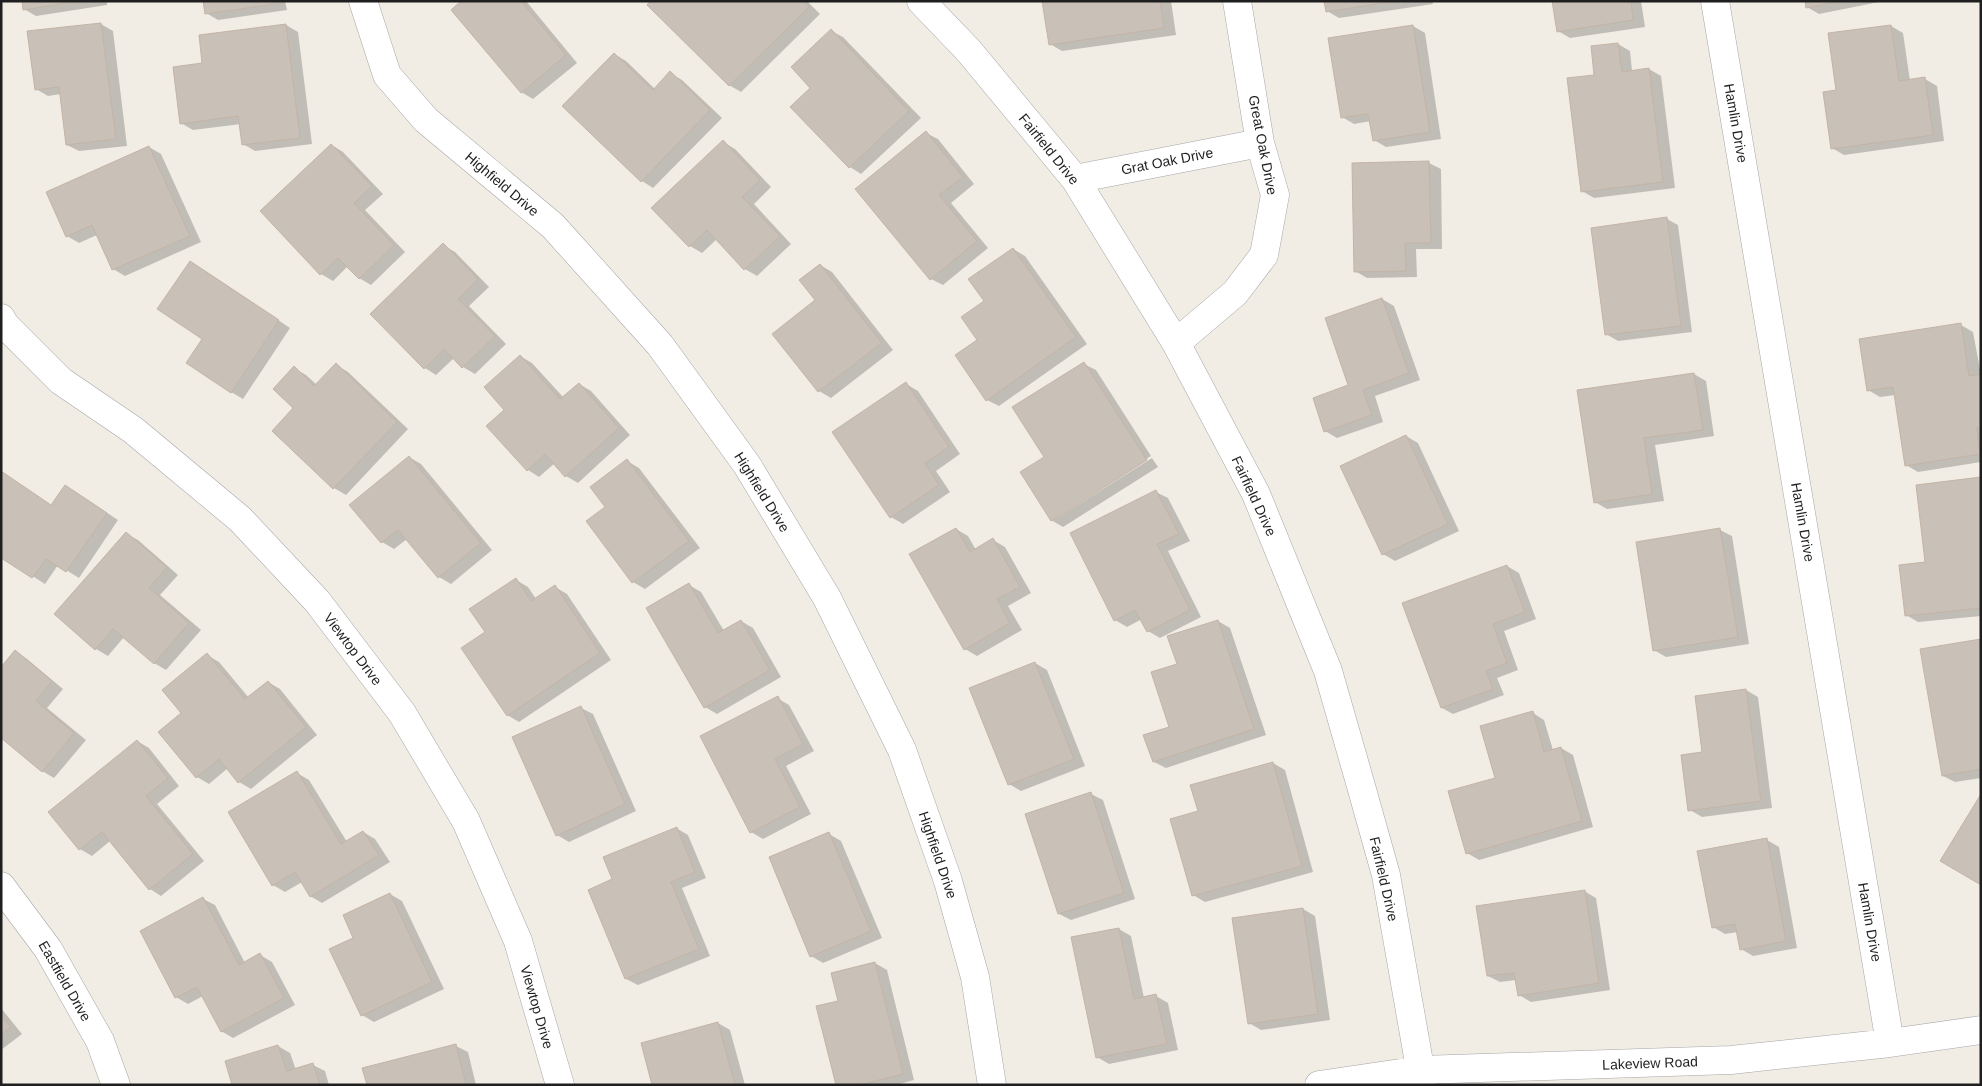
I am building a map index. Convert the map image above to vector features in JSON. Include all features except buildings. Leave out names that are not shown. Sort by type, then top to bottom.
[{"type":"street","name":"Highfield Drive","points":[[363,1],[387,75],[426,120],[553,226],[660,345],[747,465],[827,598],[902,750],[948,881],[975,976],[992,1085]]},
{"type":"street","name":"Fairfield Drive","points":[[921,1],[968,50],[1075,179],[1176,343],[1256,494],[1328,671],[1386,875],[1422,1077]]},
{"type":"street","name":"Great Oak Drive","points":[[1176,343],[1235,293],[1264,255],[1275,196],[1260,143],[1237,1]]},
{"type":"street","name":"Hamlin Drive","points":[[1715,1],[1890,1044]]},
{"type":"street","name":"Grat Oak Drive","points":[[1075,179],[1260,143]]},
{"type":"street","name":"Viewtop Drive","points":[[1,318],[5,325],[61,381],[133,430],[240,519],[317,601],[402,713],[466,821],[518,941],[560,1085]]},
{"type":"street","name":"Eastfield Drive","points":[[1,886],[48,949],[100,1041],[116,1085]]},
{"type":"street","name":"Lakeview Road","points":[[1319,1085],[1422,1077],[1731,1060],[1890,1044],[1981,1030]]}]
